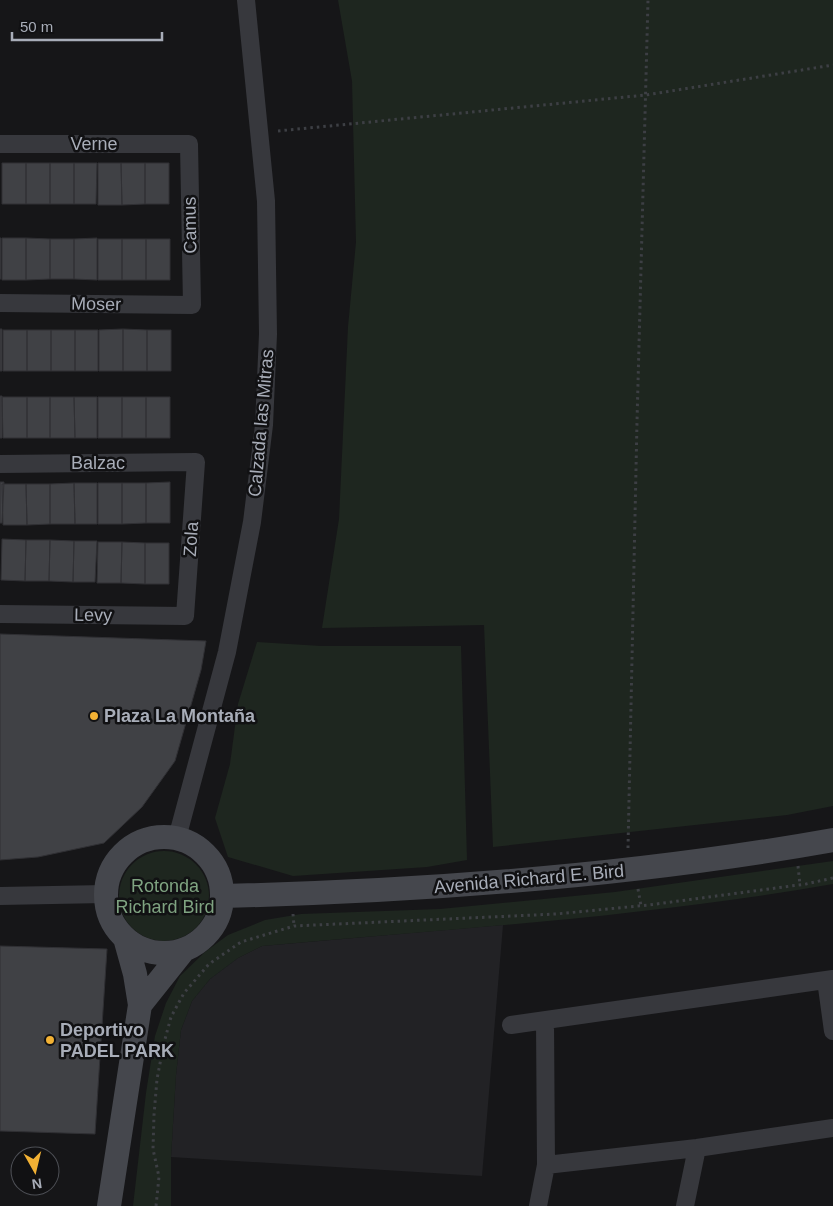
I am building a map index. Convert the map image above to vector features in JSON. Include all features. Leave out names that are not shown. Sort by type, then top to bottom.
[{"type":"street","name":"Calzada las Mitras","points":[[177,838],[228,652],[252,522],[264,425],[268,334],[266,201],[246,0]]},
{"type":"street","name":"Verne","points":[[0,144],[189,144]]},
{"type":"street","name":"Camus","points":[[189,144],[192,305]]},
{"type":"street","name":"Moser","points":[[0,304],[192,305]]},
{"type":"street","name":"Balzac","points":[[0,464],[196,462]]},
{"type":"street","name":"Zola","points":[[185,616],[196,462]]},
{"type":"street","name":"Levy","points":[[0,614],[185,616]]},
{"type":"street","points":[[160,837],[177,838],[196,845],[211,859],[220,876],[223,896],[220,914],[212,930],[200,942],[183,951],[166,954],[148,952],[130,943],[117,930],[108,913],[105,894],[108,877],[116,862],[128,849],[143,841],[160,837]]},
{"type":"street","name":"Avenida Richard E. Bird","points":[[223,896],[464,885],[627,871],[833,840]]},
{"type":"street","points":[[0,896],[105,894]]},
{"type":"street","points":[[109,1206],[140,1006],[125,938]]},
{"type":"street","points":[[140,1006],[183,951]]},
{"type":"street","points":[[511,1025],[830,979],[833,1031]]},
{"type":"street","points":[[538,1206],[546,1164],[544,1021]]},
{"type":"street","points":[[546,1164],[697,1148],[833,1128]]},
{"type":"street","points":[[685,1206],[697,1148]]},
{"type":"path","points":[[627,871],[648,0]]},
{"type":"path","points":[[260,133],[646,95],[833,66]]},
{"type":"path","points":[[156,1206],[159,1177],[153,1148],[154,1115],[164,1043],[172,1017],[184,993],[209,964],[241,942],[294,926],[556,914],[649,905],[800,885],[833,878]]},
{"type":"shaded area","points":[[503,925],[482,1176],[171,1157],[181,1030],[192,1001],[210,979],[238,958],[262,946]]},
{"type":"green space","points":[[338,0],[833,0],[833,806],[787,815],[493,847],[484,625],[322,628],[339,519],[348,327],[356,242],[352,81]]},
{"type":"green space","points":[[257,642],[321,646],[461,646],[467,860],[427,867],[293,876],[228,857],[215,818],[230,764],[238,704]]},
{"type":"green space","name":"Rotonda Richard Bird","points":[[164,851],[181,854],[196,864],[206,879],[209,896],[206,913],[196,928],[181,938],[164,941],[147,938],[132,928],[122,913],[119,896],[122,879],[132,864],[147,854]]},
{"type":"green space","points":[[833,861],[833,884],[762,895],[619,914],[262,946],[238,958],[210,979],[192,1001],[181,1030],[176,1075],[171,1157],[171,1206],[133,1206],[146,1093],[155,1036],[166,1003],[180,976],[205,952],[228,935],[265,920],[301,914],[440,909],[615,892]]},
{"type":"building","points":[[2,163],[26,163],[26,204],[2,204]]},
{"type":"building","points":[[26,163],[50,163],[50,204],[26,204]]},
{"type":"building","points":[[50,163],[74,163],[74,204],[50,204]]},
{"type":"building","points":[[74,163],[97,163],[96,204],[74,204]]},
{"type":"building","points":[[98,163],[121,163],[122,205],[98,205]]},
{"type":"building","points":[[121,163],[145,163],[145,204],[122,205]]},
{"type":"building","points":[[145,163],[169,163],[169,204],[145,204]]},
{"type":"building","points":[[1,238],[1,279],[0,279]]},
{"type":"building","points":[[2,238],[26,238],[26,280],[2,280]]},
{"type":"building","points":[[26,238],[50,239],[50,279],[26,280]]},
{"type":"building","points":[[97,238],[97,280],[74,279],[74,239]]},
{"type":"building","points":[[50,239],[74,239],[74,279],[50,279]]},
{"type":"building","points":[[98,239],[122,239],[122,280],[98,280]]},
{"type":"building","points":[[122,239],[146,239],[146,280],[122,280]]},
{"type":"building","points":[[146,239],[170,239],[170,280],[146,280]]},
{"type":"building","points":[[0,329],[2,329],[2,371],[0,371]]},
{"type":"building","points":[[123,329],[147,330],[147,371],[123,371]]},
{"type":"building","points":[[123,329],[123,371],[99,371],[99,330]]},
{"type":"building","points":[[3,330],[27,330],[27,371],[3,371]]},
{"type":"building","points":[[27,330],[51,330],[51,371],[27,371]]},
{"type":"building","points":[[51,330],[75,330],[75,371],[51,371]]},
{"type":"building","points":[[75,330],[98,330],[98,371],[75,371]]},
{"type":"building","points":[[147,330],[171,330],[171,371],[147,371]]},
{"type":"building","points":[[0,396],[2,396],[2,438],[0,438]]},
{"type":"building","points":[[2,397],[27,397],[27,438],[3,438]]},
{"type":"building","points":[[27,397],[50,397],[50,438],[27,438]]},
{"type":"building","points":[[50,397],[74,397],[75,438],[50,438]]},
{"type":"building","points":[[74,397],[97,397],[97,438],[75,438]]},
{"type":"building","points":[[98,397],[122,397],[122,438],[98,438]]},
{"type":"building","points":[[122,397],[146,397],[146,438],[122,438]]},
{"type":"building","points":[[146,397],[170,397],[170,438],[146,438]]},
{"type":"building","points":[[0,482],[4,482],[2,523],[0,523]]},
{"type":"building","points":[[170,482],[170,523],[146,523],[146,483]]},
{"type":"building","points":[[74,483],[75,524],[50,524],[50,484]]},
{"type":"building","points":[[74,483],[97,483],[97,524],[75,524]]},
{"type":"building","points":[[98,483],[122,483],[122,524],[98,524]]},
{"type":"building","points":[[122,483],[146,483],[146,523],[122,524]]},
{"type":"building","points":[[2,484],[26,484],[27,525],[3,525]]},
{"type":"building","points":[[26,484],[50,484],[50,524],[27,525]]},
{"type":"building","points":[[2,539],[26,540],[25,581],[1,580]]},
{"type":"building","points":[[26,540],[50,540],[49,581],[25,581]]},
{"type":"building","points":[[50,540],[74,541],[73,582],[49,581]]},
{"type":"building","points":[[74,541],[97,541],[95,582],[73,582]]},
{"type":"building","points":[[98,542],[122,542],[121,583],[97,583]]},
{"type":"building","points":[[122,542],[145,543],[145,584],[121,583]]},
{"type":"building","points":[[145,543],[169,543],[169,584],[145,584]]},
{"type":"building","name":"Plaza La Montaña","points":[[0,634],[206,641],[201,670],[175,761],[142,807],[104,843],[38,857],[0,860]]},
{"type":"building","name":"Deportivo PADEL PARK","points":[[0,946],[107,949],[95,1134],[0,1131]]},
{"type":"place","name":"Plaza La Montaña","points":[[94,716]]},
{"type":"place","name":"Deportivo PADEL PARK","points":[[50,1040]]}]
